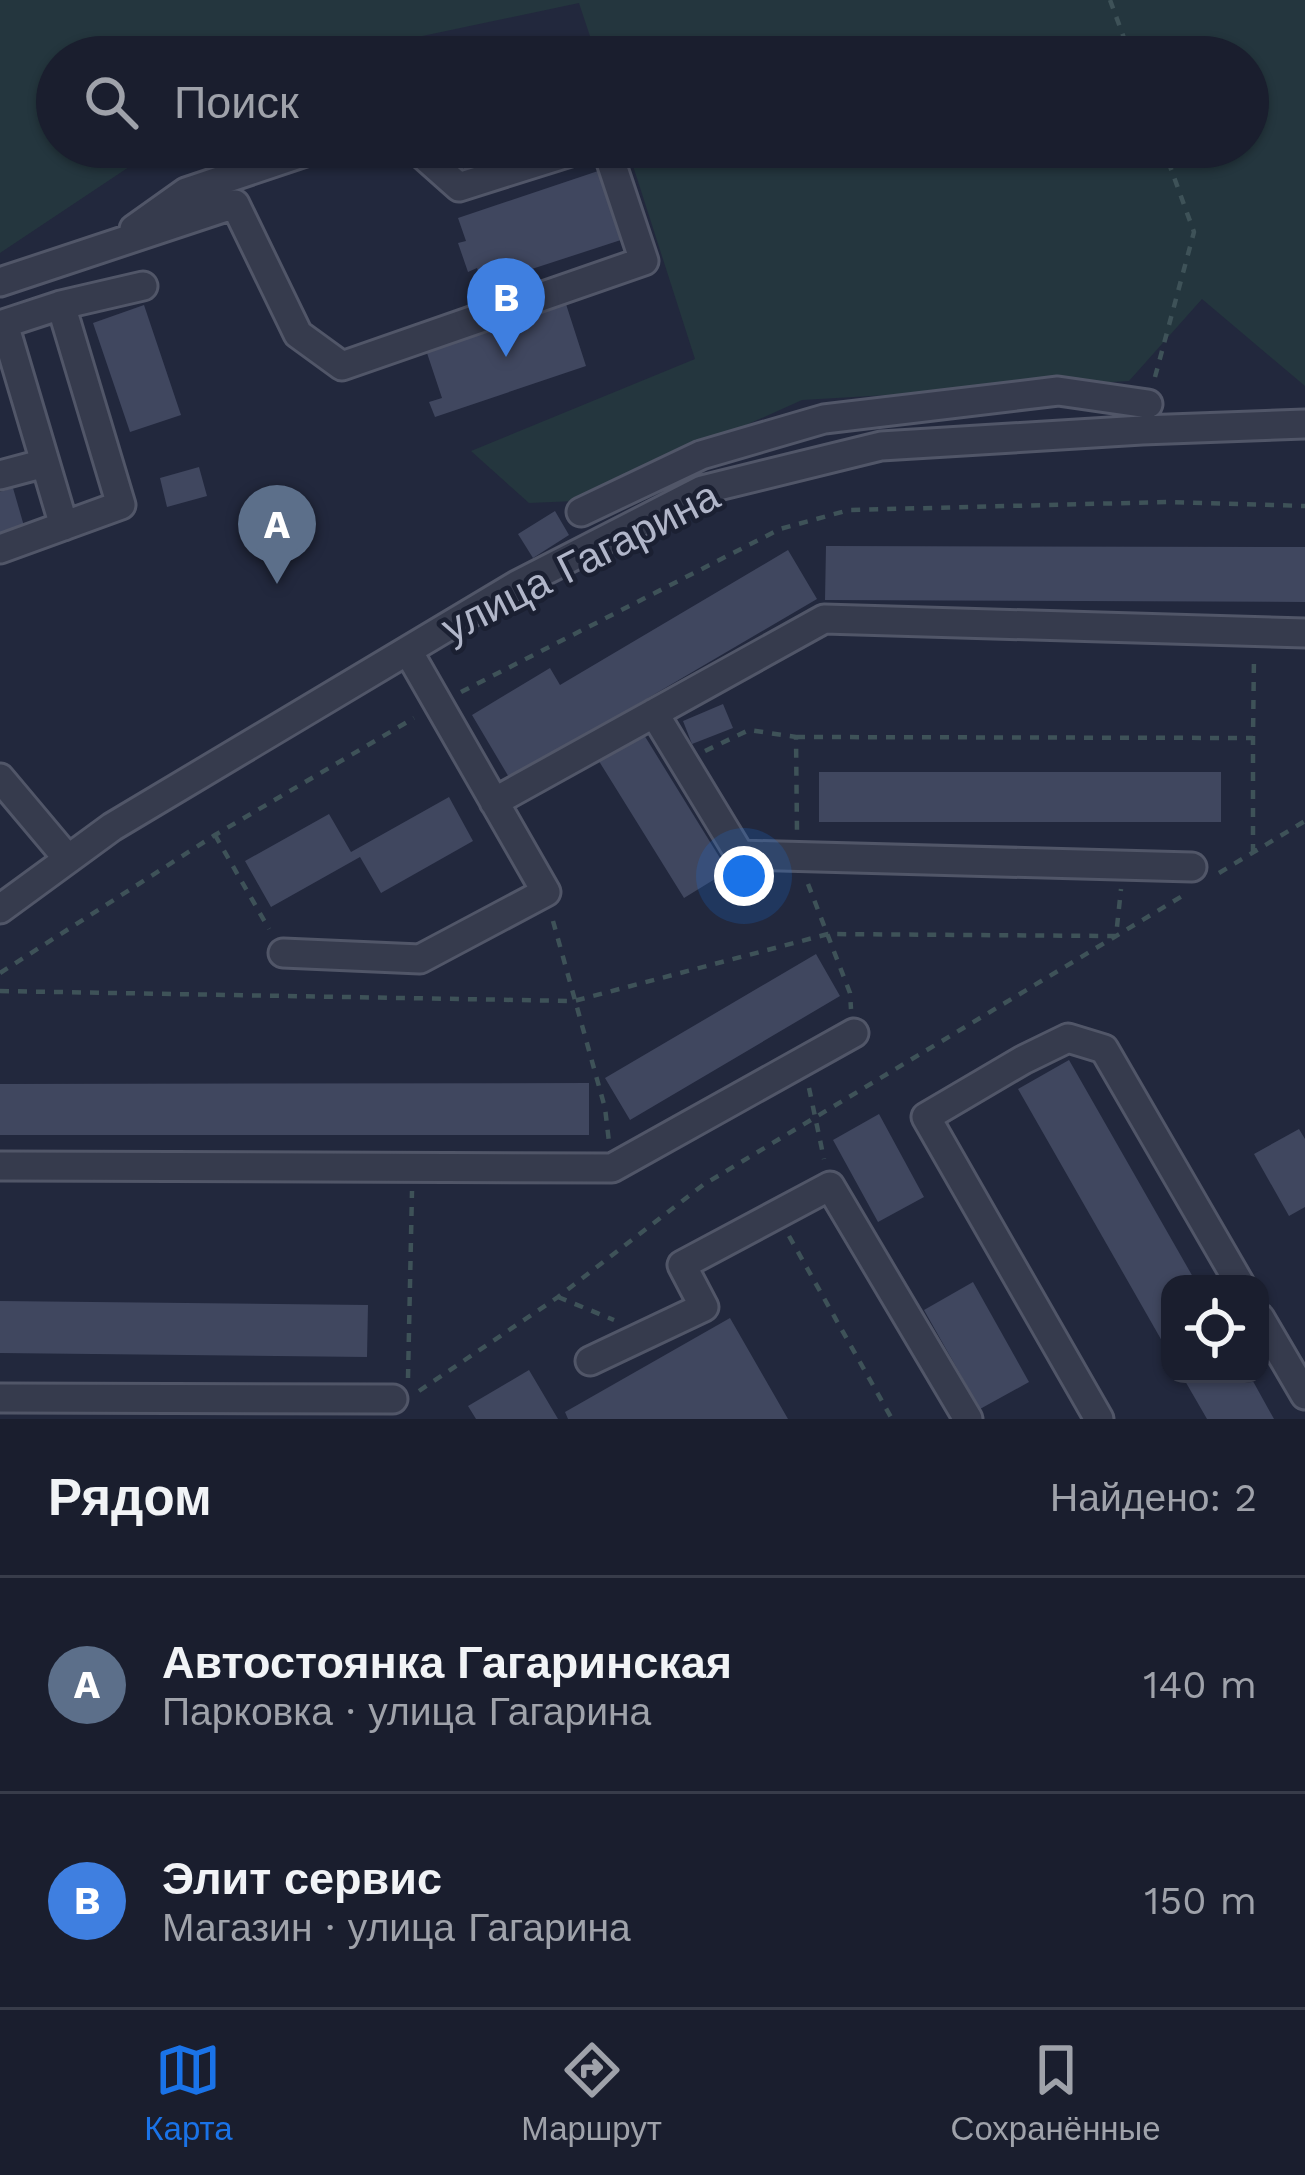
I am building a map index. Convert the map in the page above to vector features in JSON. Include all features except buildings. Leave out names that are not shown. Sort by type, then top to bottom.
[{"type":"street","points":[[111,245],[186,192],[257,168]]},
{"type":"street","points":[[437,168],[459,187],[519,168]]},
{"type":"street","points":[[0,282],[235,204],[298,334],[342,366],[644,261],[613,168]]},
{"type":"street","points":[[64,526],[2,325],[143,286]]},
{"type":"street","points":[[0,549],[121,505],[62,305]]},
{"type":"street","points":[[580,512],[700,455],[824,418],[1058,391],[1148,404]]},
{"type":"street","points":[[0,415],[28,407]]},
{"type":"street","name":"улица Гагарина","points":[[0,909],[112,827],[518,585],[702,490],[881,446],[1305,424]]},
{"type":"street","points":[[0,475],[45,463]]},
{"type":"street","points":[[494,802],[824,619],[1305,633]]},
{"type":"street","points":[[283,953],[420,959],[546,892],[408,651]]},
{"type":"street","points":[[654,713],[740,855],[1123,866],[1200,878]]},
{"type":"street","points":[[0,778],[68,859]]},
{"type":"street","points":[[0,1166],[612,1168],[854,1033]]},
{"type":"street","points":[[1099,1419],[926,1118],[1068,1038],[1104,1049],[1235,1275]]},
{"type":"street","points":[[590,1360],[704,1307],[682,1265],[830,1186],[968,1419]]},
{"type":"street","points":[[1269,1333],[1305,1395]]},
{"type":"street","points":[[0,1398],[403,1391]]},
{"type":"path","points":[[1110,0],[1123,36]]},
{"type":"path","points":[[1148,404],[1194,232],[1171,168]]},
{"type":"path","points":[[0,973],[215,836],[438,704],[780,529],[849,510],[1167,502],[1305,506]]},
{"type":"path","points":[[1253,853],[1254,632]]},
{"type":"path","points":[[683,761],[749,730],[796,737],[1253,738]]},
{"type":"path","points":[[796,737],[797,856],[850,993],[854,1033]]},
{"type":"path","points":[[403,1391],[558,1297],[703,1185],[1116,936],[1200,878],[1305,821]]},
{"type":"path","points":[[215,836],[283,953]]},
{"type":"path","points":[[1116,936],[1123,866]]},
{"type":"path","points":[[546,892],[605,1108],[612,1168]]},
{"type":"path","points":[[0,991],[574,1000],[828,934],[1116,936]]},
{"type":"path","points":[[808,1088],[830,1186]]},
{"type":"path","points":[[403,1391],[412,1168]]},
{"type":"path","points":[[777,1214],[892,1419]]},
{"type":"path","points":[[558,1297],[646,1334]]},
{"type":"shaded area","points":[[0,0],[1305,0],[1305,386],[1202,299],[1129,381],[802,400],[576,501],[529,503],[471,451],[695,359],[634,168],[1269,168],[1269,36],[590,36],[579,3],[423,36],[36,36],[36,168],[128,168],[0,253]]},
{"type":"place","name":"Элит сервис","points":[[506,357]]},
{"type":"place","name":"Автостоянка Гагаринская","points":[[277,584]]}]
